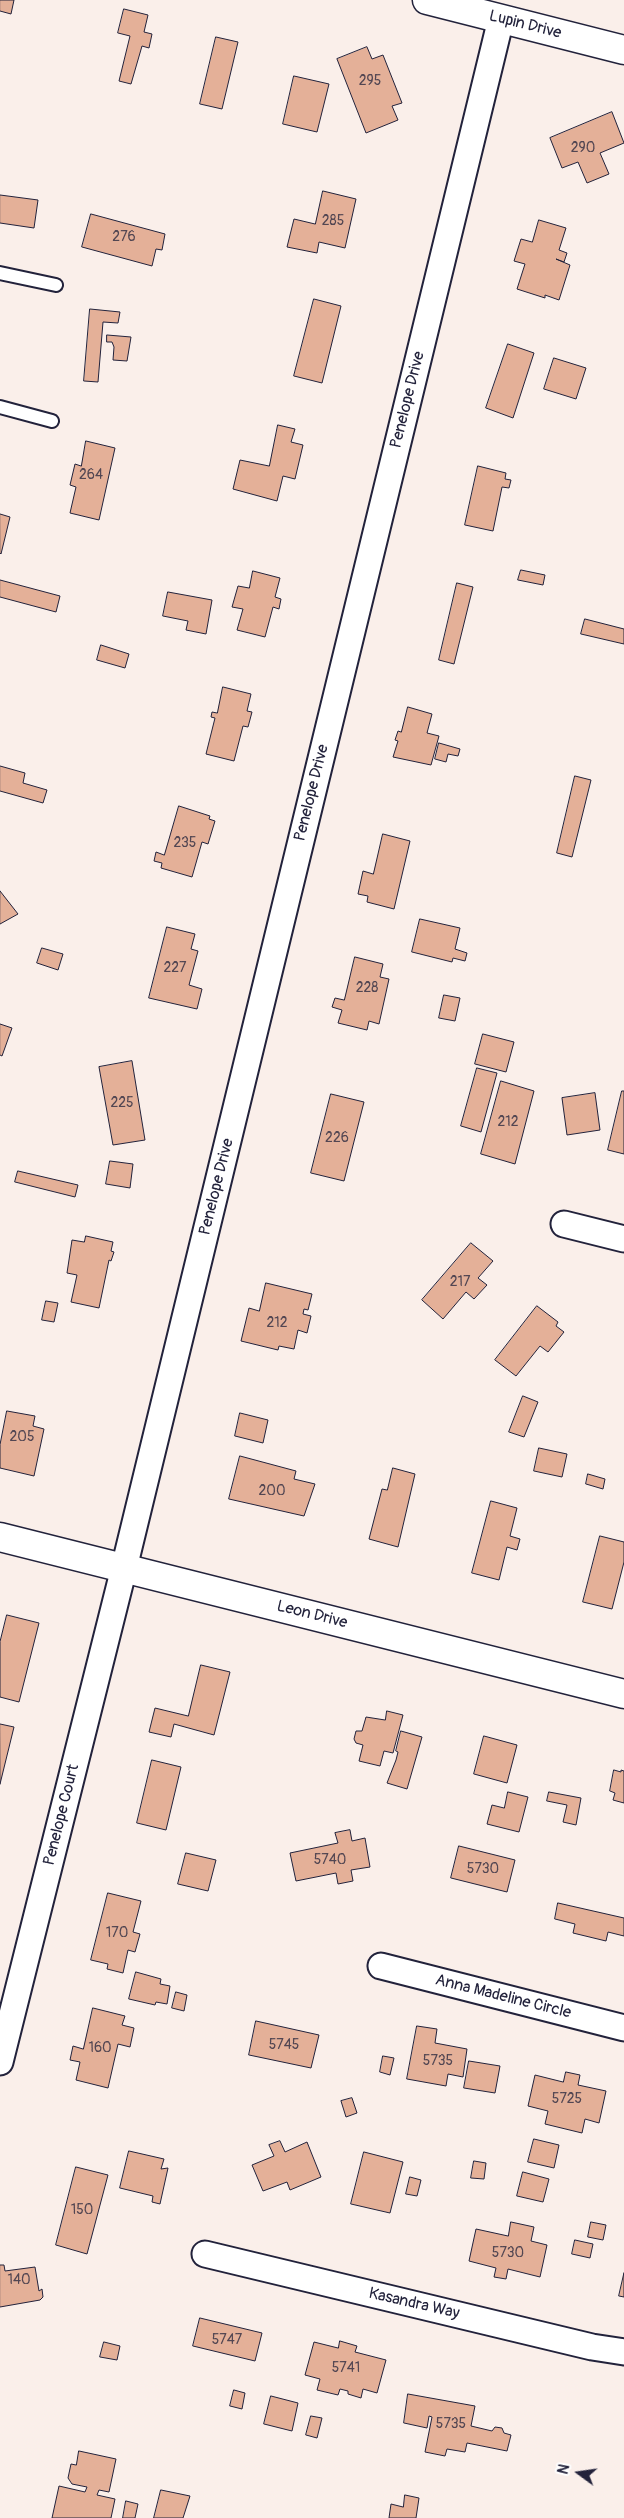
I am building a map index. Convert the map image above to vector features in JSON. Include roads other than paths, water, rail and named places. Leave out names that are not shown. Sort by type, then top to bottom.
[{"type":"street","name":"Lupin Drive","points":[[427,0],[624,50]]},
{"type":"street","name":"Penelope Drive","points":[[124,1568],[501,18]]},
{"type":"street","points":[[564,1224],[624,1238]]},
{"type":"street","name":"Leon Drive","points":[[0,1537],[624,1694]]},
{"type":"street","name":"Penelope Court","points":[[0,2062],[124,1568]]},
{"type":"street","name":"Anna Madeline Circle","points":[[381,1966],[624,2028]]},
{"type":"street","name":"Kasandra Way","points":[[205,2254],[592,2347],[624,2352]]},
{"type":"lane","points":[[0,273],[56,285]]},
{"type":"lane","points":[[0,407],[52,421]]}]
